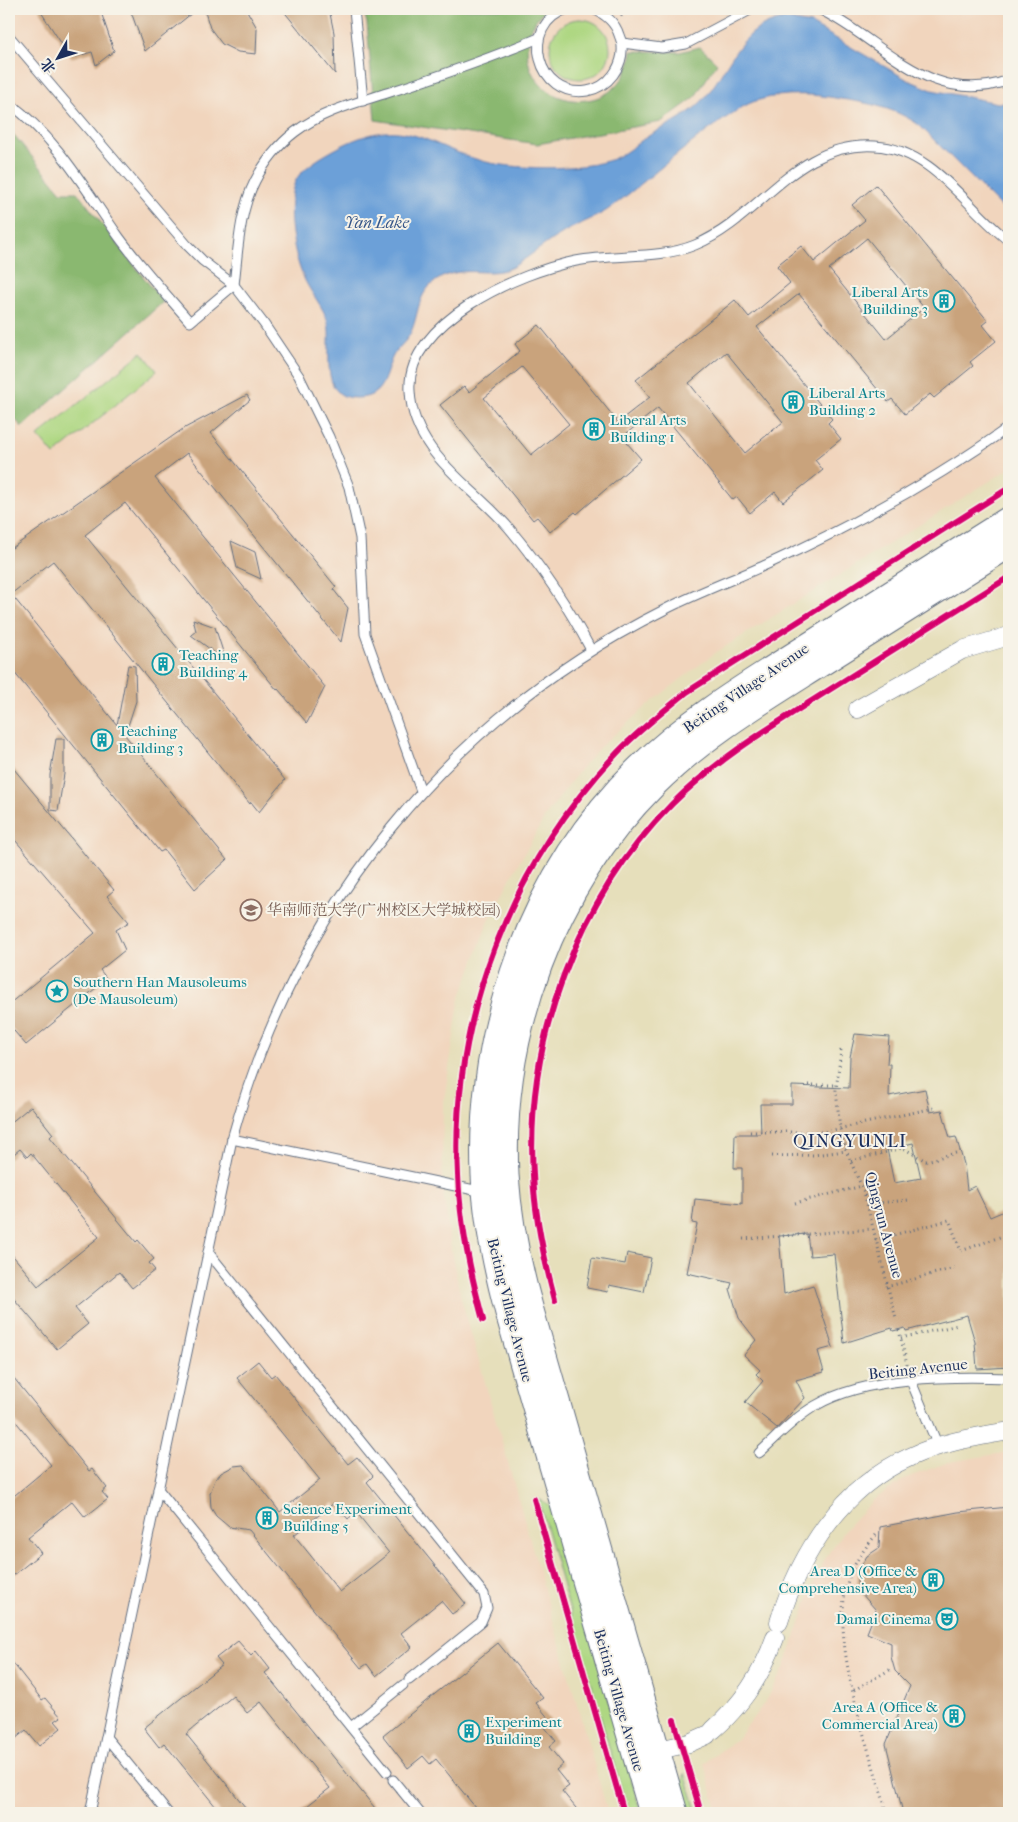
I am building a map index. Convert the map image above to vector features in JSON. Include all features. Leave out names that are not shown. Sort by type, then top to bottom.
[{"type":"main road","name":"Beiting Village Avenue","points":[[675,1813],[646,1754],[501,1286],[493,1250],[485,1192],[486,1099],[495,1036],[509,984],[524,942],[552,885],[578,843],[605,807],[638,769],[702,714],[1009,519]]},
{"type":"main road","name":"Beiting Village Avenue","points":[[652,1813],[646,1754],[515,1246],[506,1174],[507,1126],[513,1065],[524,1011],[545,950],[571,896],[608,840],[654,785],[716,732],[1009,545]]},
{"type":"street","points":[[858,710],[962,650],[1009,636]]},
{"type":"street","points":[[646,1754],[688,1743],[710,1733],[751,1689],[761,1671],[795,1577],[822,1532],[846,1502],[884,1470],[910,1456],[938,1446],[1009,1431]]},
{"type":"lane","points":[[354,9],[363,101]]},
{"type":"lane","points":[[567,9],[550,18],[539,38],[539,60],[546,74],[556,84],[577,92],[599,87],[611,78],[619,66],[622,43],[613,23],[593,9]]},
{"type":"lane","points":[[622,43],[662,48],[686,44],[752,9]]},
{"type":"lane","points":[[819,9],[904,65],[929,79],[955,85],[978,87],[1009,80]]},
{"type":"lane","points":[[9,36],[187,245],[203,261],[234,285],[281,347],[299,376],[339,460],[353,502],[360,538],[364,634],[421,791]]},
{"type":"lane","points":[[9,103],[38,128],[59,150],[120,239],[190,322],[234,285],[242,220],[248,198],[264,166],[284,141],[299,129],[325,114],[539,38]]},
{"type":"lane","points":[[591,650],[567,607],[539,565],[508,527],[441,461],[420,430],[412,404],[410,378],[418,354],[435,331],[471,304],[492,292],[549,269],[596,258],[665,254],[697,244],[731,223],[814,158],[843,148],[874,146],[889,148],[914,158],[938,175],[1009,241]]},
{"type":"lane","points":[[90,1813],[232,1140],[248,1085],[278,1009],[300,964],[348,883],[421,791],[498,718],[545,680],[591,650],[664,609],[770,563],[890,504],[1009,428]]},
{"type":"lane","points":[[232,1140],[485,1192]]},
{"type":"lane","points":[[208,1252],[484,1594],[487,1608],[481,1622],[351,1728]]},
{"type":"lane","name":"Beiting Avenue","points":[[759,1452],[807,1411],[827,1400],[863,1388],[911,1381],[966,1377],[1009,1378]]},
{"type":"lane","points":[[911,1381],[938,1446]]},
{"type":"lane","points":[[158,1489],[387,1772]]},
{"type":"lane","points":[[106,1737],[168,1813]]},
{"type":"lane","points":[[394,1780],[420,1813]]},
{"type":"path","points":[[808,1085],[836,1085]]},
{"type":"path","points":[[750,1132],[815,1133],[934,1108]]},
{"type":"path","points":[[851,1161],[903,1148],[926,1160],[963,1151]]},
{"type":"path","points":[[772,1156],[826,1154],[846,1150]]},
{"type":"path","points":[[795,1203],[862,1186]]},
{"type":"path","points":[[867,1204],[909,1200]]},
{"type":"path","points":[[875,1240],[949,1220],[961,1251],[1008,1234]]},
{"type":"path","points":[[743,1239],[872,1229]]},
{"type":"path","points":[[886,1288],[954,1268]]},
{"type":"path","points":[[901,1338],[958,1325]]},
{"type":"path","points":[[899,1330],[911,1381]]},
{"type":"path","points":[[876,1535],[852,1570],[844,1598],[843,1633],[854,1690],[887,1813]]},
{"type":"path","points":[[854,1690],[894,1668]]},
{"type":"shaded area","name":"华南师范大学(广州校区大学城校园)","points":[[9,9],[1009,9],[1009,469],[715,653],[649,704],[599,748],[546,815],[510,879],[488,922],[459,1002],[443,1107],[442,1183],[452,1256],[461,1298],[608,1813],[9,1813]]},
{"type":"shaded area","points":[[1009,1452],[1009,1813],[718,1813],[704,1763],[737,1739],[766,1701],[785,1666],[817,1574],[830,1551],[850,1524],[872,1501],[906,1478],[949,1462]]},
{"type":"green space","points":[[363,9],[546,9],[536,20],[530,32],[528,42],[529,65],[539,83],[554,95],[573,100],[593,99],[611,91],[625,75],[632,51],[680,52],[700,47],[717,63],[694,98],[661,122],[537,144],[375,120],[367,23]]},
{"type":"green space","points":[[580,19],[597,24],[605,32],[610,49],[605,66],[597,74],[580,79],[563,74],[555,66],[550,49],[555,32],[563,24]]},
{"type":"green space","points":[[9,129],[61,192],[77,192],[163,302],[22,427],[9,412]]},
{"type":"green space","points":[[142,352],[157,371],[54,455],[38,436]]},
{"type":"green space","points":[[538,1499],[554,1507],[641,1813],[628,1813]]},
{"type":"green space","points":[[685,1773],[697,1813],[683,1813],[679,1794]]},
{"type":"water","name":"Yan Lake","points":[[784,19],[811,24],[908,80],[932,90],[998,103],[1009,102],[1009,215],[919,125],[901,114],[872,105],[821,96],[790,95],[769,97],[748,104],[738,110],[706,132],[608,210],[559,235],[516,265],[496,272],[452,273],[442,277],[431,285],[422,297],[411,332],[394,354],[385,378],[378,390],[366,397],[356,398],[344,396],[336,390],[331,381],[329,369],[328,323],[299,266],[291,224],[291,195],[300,174],[309,166],[343,145],[364,136],[382,132],[398,132],[413,135],[479,160],[509,166],[546,168],[584,166],[613,159],[696,107],[745,40],[768,23]]},
{"type":"building","points":[[39,9],[100,9],[114,51],[96,65],[92,52],[71,58]]},
{"type":"building","points":[[130,9],[197,9],[145,51]]},
{"type":"building","points":[[204,9],[246,9],[257,28],[256,54],[238,52],[222,44],[210,28]]},
{"type":"building","points":[[282,9],[329,9],[334,33],[335,74]]},
{"type":"building","points":[[876,185],[988,321],[983,325],[996,341],[970,362],[973,366],[934,398],[930,394],[905,414],[892,399],[888,402],[799,294],[757,327],[832,419],[828,423],[841,439],[815,460],[823,470],[783,502],[775,492],[750,513],[737,497],[733,500],[658,408],[627,433],[632,439],[627,443],[641,459],[577,514],[575,512],[550,532],[537,517],[533,520],[440,405],[464,386],[469,392],[520,351],[515,344],[539,325],[618,422],[650,397],[636,380],[735,300],[749,317],[790,283],[777,266],[801,246],[814,262],[865,220],[852,205]],"holes":[[[867,238],[924,308],[886,339],[829,269]],[[726,352],[783,422],[745,453],[689,383]],[[522,367],[569,424],[531,455],[484,398]]]},
{"type":"building","points":[[247,395],[250,400],[211,433],[336,587],[333,589],[348,608],[341,642],[187,453],[155,478],[325,687],[307,723],[277,690],[125,503],[85,535],[285,780],[259,812],[251,802],[250,804],[53,561],[11,594],[117,725],[128,665],[135,666],[136,701],[125,735],[227,860],[195,889],[164,850],[160,852],[9,666],[9,550],[183,429]]},
{"type":"building","points":[[231,541],[255,552],[261,579],[237,568]]},
{"type":"building","points":[[193,619],[215,627],[226,661],[191,635],[196,631]]},
{"type":"building","points":[[56,739],[64,739],[64,774],[58,811],[50,810],[50,775]]},
{"type":"building","points":[[9,763],[114,890],[107,896],[129,922],[116,930],[125,950],[100,970],[107,979],[26,1045],[9,1025],[9,1004],[95,933],[9,833]]},
{"type":"building","points":[[855,1034],[889,1037],[887,1064],[890,1064],[889,1096],[925,1089],[930,1112],[942,1110],[950,1138],[956,1137],[964,1164],[967,1190],[975,1186],[990,1217],[1009,1209],[1009,1367],[977,1369],[975,1342],[967,1315],[906,1331],[905,1328],[893,1331],[892,1328],[844,1343],[834,1254],[810,1256],[807,1234],[779,1236],[784,1294],[813,1285],[833,1347],[818,1351],[824,1372],[796,1380],[805,1398],[777,1428],[745,1402],[763,1381],[756,1374],[760,1370],[744,1355],[756,1340],[739,1318],[730,1289],[732,1283],[687,1273],[697,1224],[692,1223],[695,1199],[742,1204],[742,1168],[734,1168],[735,1134],[761,1134],[760,1104],[792,1104],[792,1086],[849,1088],[850,1057]],"holes":[[[913,1143],[921,1178],[894,1183],[887,1149]]]},
{"type":"building","points":[[31,1106],[53,1134],[50,1137],[136,1242],[138,1240],[154,1259],[149,1263],[155,1270],[132,1288],[119,1272],[75,1308],[88,1324],[57,1349],[9,1293],[9,1251],[38,1286],[99,1237],[31,1153],[27,1157],[20,1149],[9,1158],[9,1124]]},
{"type":"building","points":[[627,1253],[651,1258],[644,1292],[609,1285],[608,1292],[587,1288],[592,1258],[625,1264]]},
{"type":"building","name":"Science Experiment Building 5","points":[[258,1361],[271,1377],[275,1374],[348,1464],[357,1457],[373,1476],[367,1482],[466,1604],[452,1614],[441,1601],[401,1633],[412,1647],[376,1676],[367,1664],[361,1668],[249,1530],[229,1527],[216,1516],[211,1508],[210,1493],[215,1480],[221,1473],[234,1466],[243,1465],[280,1512],[320,1480],[237,1378]],"holes":[[[334,1503],[348,1519],[356,1512],[389,1553],[340,1592],[294,1535]]]},
{"type":"building","points":[[9,1372],[89,1471],[92,1469],[107,1488],[102,1492],[108,1499],[85,1517],[72,1501],[28,1537],[41,1553],[9,1579],[9,1500],[51,1465],[9,1413]]},
{"type":"building","points":[[1009,1507],[1009,1813],[903,1813],[886,1744],[910,1686],[895,1671],[891,1657],[891,1643],[867,1633],[876,1610],[861,1593],[857,1582],[859,1569],[867,1556],[879,1548],[880,1527],[958,1512]]},
{"type":"building","points":[[238,1641],[251,1656],[256,1651],[270,1669],[265,1673],[379,1813],[298,1813],[330,1788],[261,1702],[247,1713],[233,1696],[186,1734],[250,1813],[221,1813],[164,1743],[159,1747],[144,1728],[222,1665],[216,1658]]},
{"type":"building","name":"Experiment Building","points":[[498,1643],[543,1698],[536,1703],[550,1720],[543,1725],[556,1741],[549,1747],[563,1764],[556,1770],[569,1786],[562,1791],[580,1813],[480,1813],[436,1759],[430,1764],[423,1756],[408,1768],[383,1736]]},
{"type":"building","points":[[9,1658],[42,1700],[45,1698],[61,1717],[55,1721],[61,1728],[39,1746],[26,1730],[9,1744]]},
{"type":"cycle path","points":[[483,1320],[466,1248],[459,1194],[458,1117],[465,1059],[477,1002],[495,947],[518,894],[547,844],[580,796],[618,752],[643,728],[687,692],[1009,488]]},
{"type":"cycle path","points":[[555,1300],[541,1238],[534,1191],[533,1124],[538,1074],[548,1024],[564,975],[584,928],[609,883],[638,842],[672,804],[727,757],[788,716],[1009,577]]},
{"type":"cycle path","points":[[534,1499],[624,1813]]},
{"type":"cycle path","points":[[674,1720],[701,1813]]},
{"type":"place","name":"Liberal Arts Building 3","points":[[944,301]]},
{"type":"place","name":"Liberal Arts Building 2","points":[[793,402]]},
{"type":"place","name":"Liberal Arts Building 1","points":[[594,429]]},
{"type":"place","name":"Teaching Building 4","points":[[163,664]]},
{"type":"place","name":"Teaching Building 3","points":[[102,740]]},
{"type":"place","name":"华南师范大学(广州校区大学城校园)","points":[[251,910]]},
{"type":"place","name":"Southern Han Mausoleums (De Mausoleum)","points":[[57,991]]},
{"type":"place","name":"Science Experiment Building 5","points":[[267,1518]]},
{"type":"place","name":"Area D (Office & Comprehensive Area)","points":[[933,1580]]},
{"type":"place","name":"Damai Cinema","points":[[947,1619]]},
{"type":"place","name":"Area A (Office & Commercial Area)","points":[[954,1716]]},
{"type":"place","name":"Experiment Building","points":[[469,1731]]},
{"type":"district","name":"QINGYUNLI","points":[[850,1141]]}]
